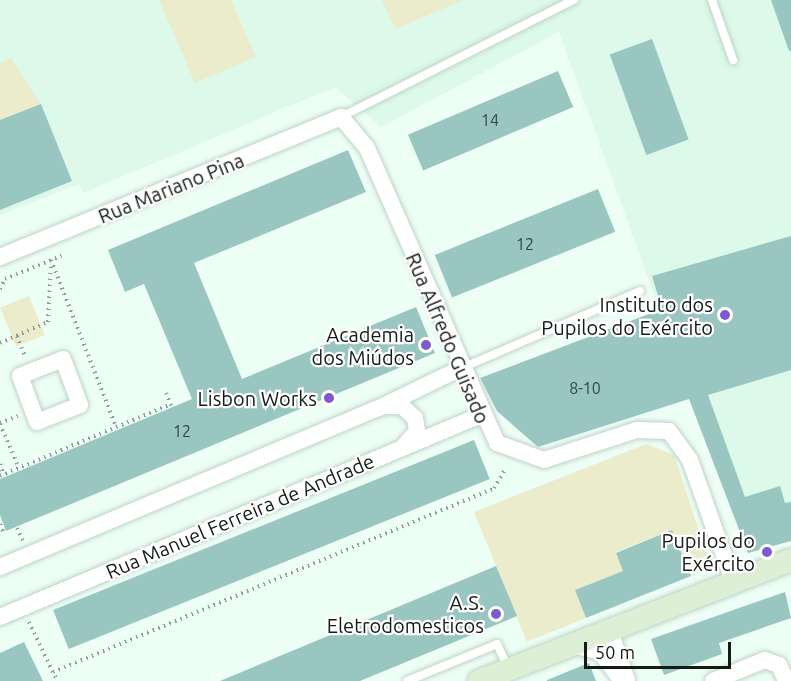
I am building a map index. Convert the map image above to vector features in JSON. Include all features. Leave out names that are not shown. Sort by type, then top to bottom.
[{"type":"street","name":"Rua Mariano Pina","points":[[0,257],[341,117]]},
{"type":"street","name":"Rua Alfredo Guisado","points":[[341,117],[367,148],[481,415],[497,443],[544,460],[637,430],[669,430],[690,459],[733,581]]},
{"type":"street","points":[[0,567],[379,408],[461,368]]},
{"type":"street","points":[[379,408],[402,406],[415,418],[415,438],[396,451]]},
{"type":"street","name":"Rua Manuel Ferreira de Andrade","points":[[0,617],[481,415]]},
{"type":"street","points":[[479,681],[609,628],[791,560]]},
{"type":"street","points":[[609,628],[627,681]]},
{"type":"street","points":[[570,644],[600,652],[622,681]]},
{"type":"street","points":[[713,681],[765,660],[779,665],[786,681]]},
{"type":"lane","points":[[341,117],[574,0]]},
{"type":"lane","points":[[712,0],[733,60]]},
{"type":"lane","points":[[461,368],[640,291]]},
{"type":"lane","points":[[407,681],[498,644],[509,668]]},
{"type":"path","points":[[0,289],[5,279],[61,256]]},
{"type":"path","points":[[0,343],[48,322],[51,260]]},
{"type":"path","points":[[51,260],[116,427]]},
{"type":"path","points":[[0,464],[2,475],[172,406],[166,393]]},
{"type":"path","points":[[0,424],[19,468]]},
{"type":"path","points":[[53,672],[494,488],[506,468]]},
{"type":"path","points":[[0,524],[4,533]]},
{"type":"path","points":[[36,602],[28,620],[57,681]]},
{"type":"shaded area","name":"Instituto dos Pupilos do Exército","points":[[0,0],[791,0],[791,541],[748,553],[559,32],[381,127],[335,87],[83,193],[79,184],[0,215]]},
{"type":"shaded area","points":[[159,0],[231,0],[256,57],[195,83]]},
{"type":"shaded area","points":[[382,0],[464,0],[395,29]]},
{"type":"shaded area","points":[[11,58],[41,104],[0,120],[0,63]]},
{"type":"shaded area","points":[[29,296],[45,335],[16,347],[0,308]]},
{"type":"shaded area","points":[[646,444],[674,455],[711,567],[691,576],[672,530],[616,552],[623,571],[575,590],[586,618],[527,642],[474,512]]},
{"type":"building","points":[[771,0],[791,0],[791,51],[789,51]]},
{"type":"building","points":[[652,39],[689,140],[646,155],[610,54]]},
{"type":"building","points":[[558,71],[573,107],[423,171],[408,135]]},
{"type":"building","points":[[41,104],[72,181],[0,210],[0,120]]},
{"type":"building","points":[[348,150],[366,192],[194,263],[242,379],[416,307],[435,353],[6,531],[0,515],[0,479],[192,399],[144,284],[125,292],[108,250]]},
{"type":"building","points":[[598,189],[615,232],[452,298],[435,255]]},
{"type":"building","points":[[791,236],[791,370],[708,395],[745,497],[780,486],[785,503],[791,502],[791,541],[748,553],[689,399],[538,447],[497,411],[480,378],[662,309],[652,276]]},
{"type":"building","points":[[474,440],[490,479],[69,649],[53,610]]},
{"type":"building","points":[[672,530],[691,576],[586,618],[575,590],[623,571],[616,553]]},
{"type":"building","points":[[496,566],[517,616],[360,681],[220,681]]},
{"type":"building","points":[[785,592],[791,618],[719,643],[722,654],[664,675],[651,639]]},
{"type":"building","points":[[24,642],[43,681],[0,681],[0,653]]},
{"type":"building","points":[[589,663],[596,681],[547,681],[547,680]]},
{"type":"place","name":"Instituto dos Pupilos do Exército","points":[[725,315]]},
{"type":"place","name":"Academia dos Miúdos","points":[[426,345]]},
{"type":"place","name":"Lisbon Works","points":[[329,398]]},
{"type":"place","name":"Pupilos do Exército","points":[[767,552]]},
{"type":"place","name":"A.S. Eletrodomesticos","points":[[496,614]]}]
